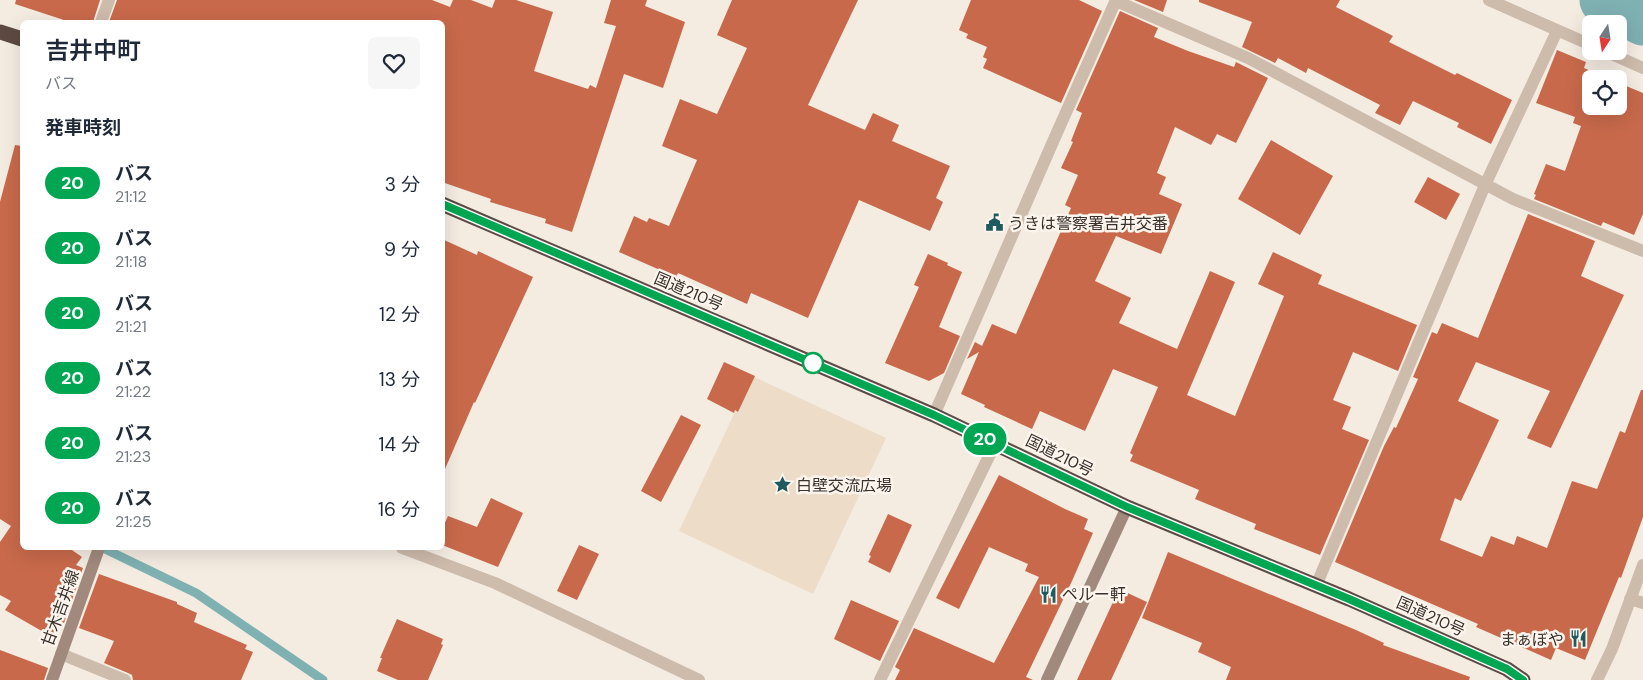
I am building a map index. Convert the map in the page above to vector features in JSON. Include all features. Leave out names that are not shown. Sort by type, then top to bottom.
[{"type":"highway","points":[[0,32],[20,38]]},
{"type":"highway","name":"国道210号","points":[[445,205],[934,415],[1127,507],[1507,669],[1523,680]]},
{"type":"main road","points":[[1047,680],[1127,507]]},
{"type":"main road","name":"甘木吉井線","points":[[52,680],[97,553]]},
{"type":"street","points":[[102,20],[109,0]]},
{"type":"street","points":[[934,415],[1116,0],[1248,58],[1513,199],[1643,251]]},
{"type":"street","points":[[1489,0],[1582,42]]},
{"type":"street","points":[[1316,586],[1485,185],[1557,31]]},
{"type":"street","points":[[1625,60],[1643,68]]},
{"type":"street","points":[[880,680],[995,444]]},
{"type":"street","points":[[407,550],[495,583],[699,680]]},
{"type":"street","points":[[1597,680],[1637,601],[1643,564]]},
{"type":"street","points":[[61,654],[125,680]]},
{"type":"shaded area","name":"白壁交流広場","points":[[752,376],[886,438],[813,594],[679,531]]},
{"type":"building","points":[[16,0],[100,0],[94,20],[64,20],[15,4]]},
{"type":"building","points":[[117,0],[432,0],[450,7],[453,0],[471,0],[492,8],[495,0],[516,0],[553,12],[534,71],[588,89],[590,85],[596,88],[616,26],[604,23],[611,0],[647,0],[645,6],[685,22],[663,88],[624,74],[572,232],[545,223],[546,219],[490,202],[491,199],[445,183],[445,20],[110,20]]},
{"type":"building","points":[[732,0],[858,0],[808,105],[865,130],[873,113],[899,125],[892,141],[950,166],[936,198],[943,202],[930,231],[859,200],[808,318],[751,293],[747,304],[678,273],[676,277],[619,252],[634,216],[647,222],[649,218],[669,226],[697,160],[662,146],[680,99],[717,114],[747,48],[717,35]]},
{"type":"building","points":[[971,0],[1079,0],[1102,11],[1061,103],[983,68],[987,59],[983,57],[987,47],[966,38],[968,34],[959,30]]},
{"type":"building","points":[[1134,0],[1167,0],[1163,12]]},
{"type":"building","points":[[1199,0],[1340,0],[1336,7],[1393,36],[1389,42],[1455,75],[1457,73],[1512,100],[1491,144],[1457,127],[1459,123],[1413,101],[1400,125],[1375,113],[1380,105],[1308,68],[1306,73],[1278,58],[1275,63],[1242,47],[1252,22],[1199,2]]},
{"type":"building","points":[[1120,11],[1158,28],[1154,37],[1234,67],[1236,62],[1268,78],[1236,143],[1217,134],[1211,145],[1175,127],[1157,173],[1166,177],[1159,194],[1182,204],[1161,254],[1116,236],[1095,281],[1131,298],[1119,323],[1177,349],[1210,271],[1235,282],[1187,395],[1235,416],[1284,296],[1258,284],[1273,252],[1322,275],[1318,284],[1417,325],[1398,371],[1353,352],[1333,400],[1351,407],[1342,429],[1369,440],[1320,555],[1254,529],[1256,524],[1195,499],[1199,490],[1130,461],[1133,455],[1130,453],[1158,387],[1113,369],[1085,431],[1040,411],[1032,429],[961,394],[979,352],[967,359],[975,342],[982,346],[992,324],[1016,334],[1071,208],[1065,205],[1078,175],[1061,168],[1073,142],[1071,141],[1082,113],[1076,110]]},
{"type":"building","points":[[1557,50],[1586,62],[1584,68],[1589,70],[1582,70],[1582,115],[1627,115],[1627,86],[1643,93],[1643,214],[1634,235],[1603,222],[1601,226],[1534,199],[1536,195],[1534,194],[1546,164],[1565,171],[1581,126],[1573,123],[1575,117],[1536,103]]},
{"type":"building","points":[[1271,140],[1333,176],[1300,235],[1238,199]]},
{"type":"building","points":[[15,145],[20,146],[20,550],[72,550],[82,557],[76,565],[83,568],[64,623],[59,621],[54,638],[5,610],[11,601],[0,595],[0,542],[11,526],[0,519],[0,202]]},
{"type":"building","points":[[1428,177],[1460,194],[1446,220],[1414,202]]},
{"type":"building","points":[[1528,214],[1595,241],[1581,276],[1624,295],[1551,448],[1527,438],[1550,391],[1476,362],[1458,401],[1499,420],[1461,501],[1455,498],[1440,540],[1482,557],[1491,536],[1514,545],[1517,536],[1547,548],[1572,481],[1597,489],[1620,431],[1625,433],[1641,390],[1643,390],[1643,517],[1621,578],[1619,577],[1585,660],[1556,648],[1551,660],[1476,627],[1478,624],[1335,562],[1384,446],[1394,427],[1396,428],[1418,379],[1413,377],[1432,332],[1437,334],[1442,323],[1478,338]]},
{"type":"building","points":[[445,240],[477,255],[478,251],[533,277],[474,402],[445,469]]},
{"type":"building","points":[[928,254],[962,272],[939,327],[960,336],[944,373],[929,381],[885,363],[919,287],[914,285]]},
{"type":"building","points":[[724,362],[755,376],[738,412],[735,410],[734,413],[707,399]]},
{"type":"building","points":[[681,415],[701,425],[661,502],[641,491]]},
{"type":"building","points":[[999,475],[1088,519],[1084,529],[1093,533],[1026,677],[1033,680],[895,680],[900,670],[895,667],[914,628],[994,663],[1039,577],[1025,571],[1028,564],[989,547],[959,609],[936,598]]},
{"type":"building","points":[[491,498],[523,513],[498,567],[445,546],[445,522],[448,516],[477,527]]},
{"type":"building","points":[[888,514],[912,525],[890,573],[868,562],[871,556],[869,555]]},
{"type":"building","points":[[579,545],[599,554],[577,600],[557,591]]},
{"type":"building","points":[[1168,552],[1356,630],[1384,643],[1383,645],[1470,677],[1469,680],[1226,680],[1231,667],[1198,652],[1202,643],[1142,618]]},
{"type":"building","points":[[99,574],[177,602],[177,604],[197,613],[194,622],[247,645],[245,649],[253,652],[241,680],[133,680],[132,675],[104,663],[114,641],[79,628]]},
{"type":"building","points":[[1119,589],[1147,602],[1111,680],[1077,680]]},
{"type":"building","points":[[851,600],[899,621],[880,661],[834,639]]},
{"type":"building","points":[[397,619],[443,639],[441,644],[443,645],[428,680],[398,680],[377,671],[382,658],[380,658]]},
{"type":"building","points":[[0,650],[48,668],[44,680],[0,680]]},
{"type":"waterway","points":[[1605,0],[1643,20]]},
{"type":"waterway","points":[[107,550],[196,593],[323,680]]},
{"type":"bus line","name":"20","points":[[445,205],[934,415],[1127,507],[1349,599],[1507,669],[1523,680]]},
{"type":"place","name":"うきは警察署吉井交番","points":[[994,223]]},
{"type":"place","name":"白壁交流広場","points":[[782,485]]},
{"type":"place","name":"ペルー軒","points":[[1048,594]]},
{"type":"place","name":"まぁぼや","points":[[1578,639]]}]
